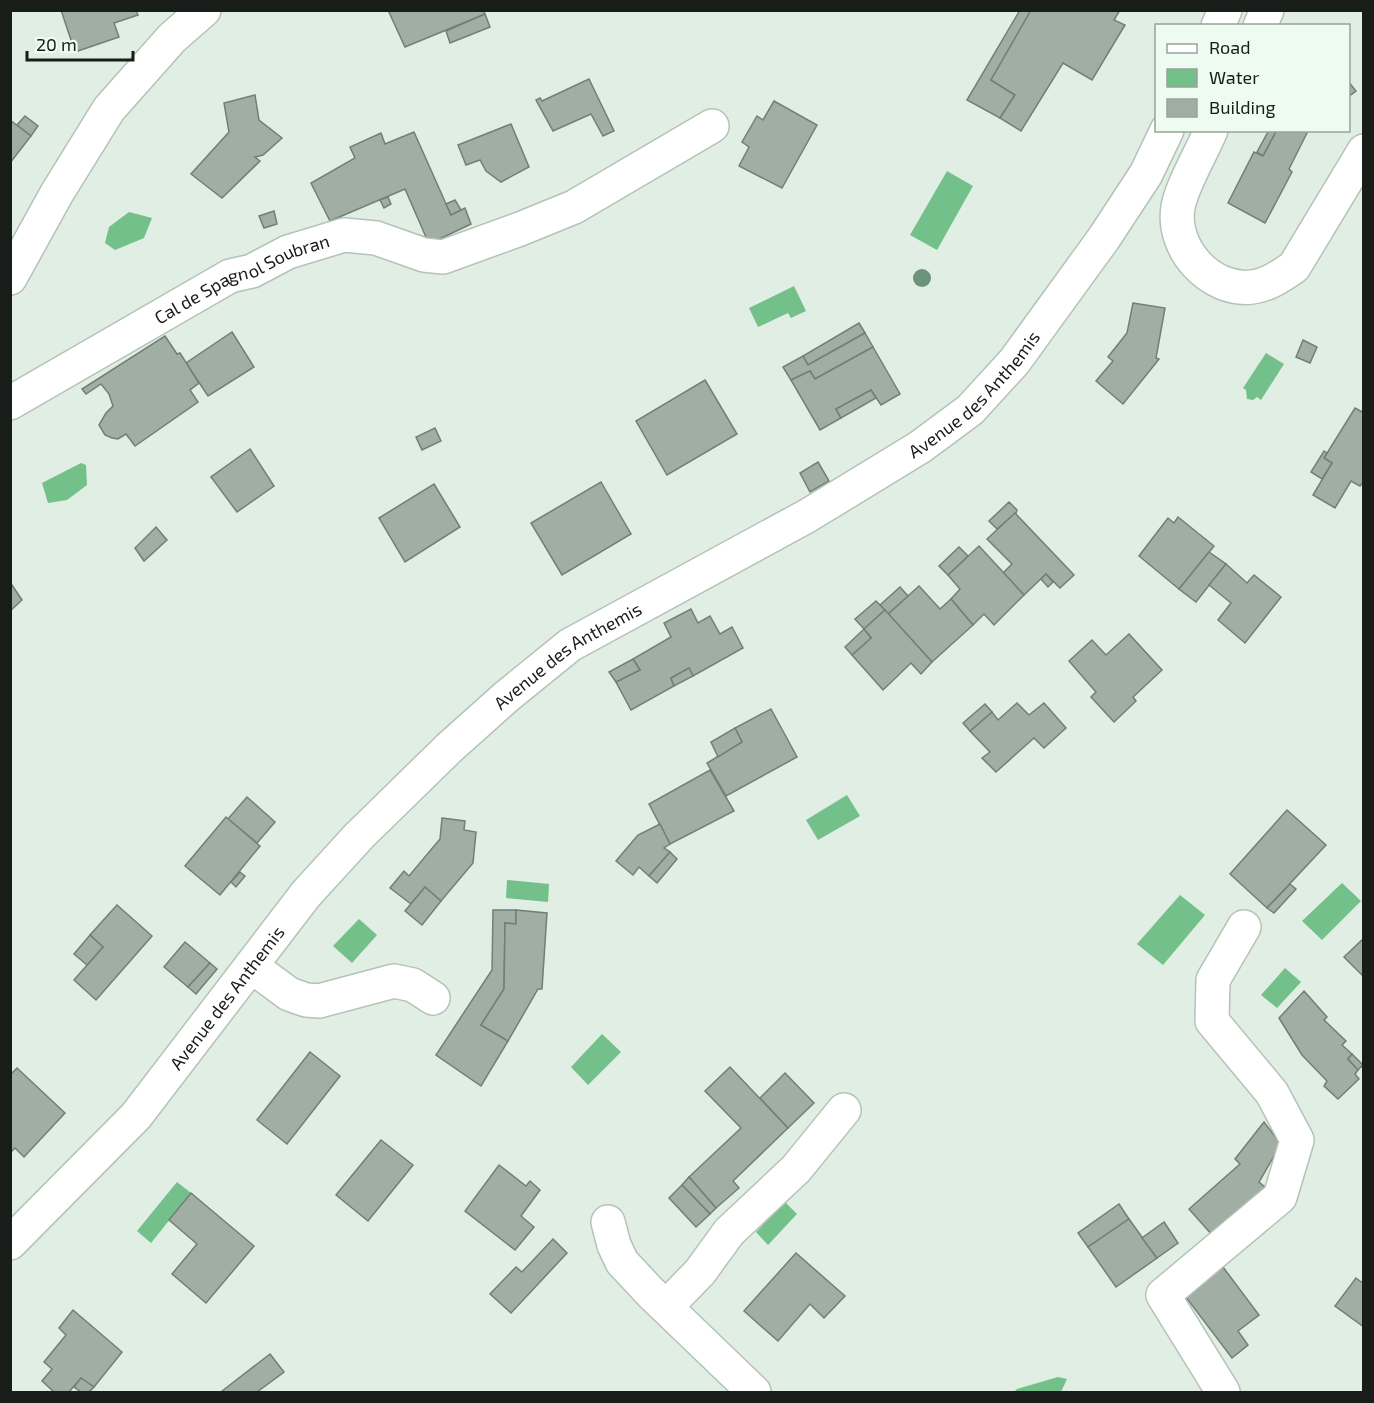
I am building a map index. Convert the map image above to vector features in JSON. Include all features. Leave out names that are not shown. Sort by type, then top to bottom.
[{"type":"street","points":[[10,278],[57,193],[109,109],[172,38],[204,10]]},
{"type":"street","points":[[1219,24],[1225,10]]},
{"type":"street","points":[[1261,24],[1267,10]]},
{"type":"street","name":"Cal de Spagnol Soubran","points":[[10,403],[230,276],[252,271],[288,252],[344,235],[376,238],[424,255],[443,257],[574,207],[712,126]]},
{"type":"street","name":"Avenue des Anthemis","points":[[10,1243],[136,1116],[306,894],[359,836],[449,747],[506,697],[570,645],[807,516],[920,447],[970,410],[1014,362],[1104,238],[1146,174],[1166,132]]},
{"type":"street","points":[[1210,132],[1178,206],[1178,227],[1184,247],[1195,263],[1213,278],[1232,286],[1253,287],[1276,280],[1294,267],[1364,151]]},
{"type":"street","points":[[1223,1392],[1162,1295],[1280,1197],[1297,1140],[1272,1093],[1212,1021],[1214,980],[1244,927]]},
{"type":"street","points":[[251,966],[289,994],[306,1000],[319,1001],[394,981],[413,985],[433,998]]},
{"type":"street","points":[[666,1307],[700,1272],[729,1233],[796,1169],[844,1110]]},
{"type":"street","points":[[608,1222],[614,1245],[622,1262],[754,1392]]},
{"type":"water","points":[[947,171],[973,186],[937,250],[910,235]]},
{"type":"water","points":[[129,212],[152,218],[144,238],[115,250],[105,243],[109,227]]},
{"type":"water","points":[[794,286],[806,311],[791,318],[788,313],[758,327],[749,308]]},
{"type":"water","points":[[1266,353],[1284,364],[1261,400],[1257,397],[1253,400],[1247,399],[1246,390],[1243,388]]},
{"type":"water","points":[[81,463],[86,465],[87,485],[67,500],[48,503],[42,483]]},
{"type":"water","points":[[847,795],[860,816],[818,840],[806,820]]},
{"type":"water","points":[[507,880],[549,884],[548,902],[506,898]]},
{"type":"water","points":[[1342,883],[1361,901],[1322,940],[1302,921]]},
{"type":"water","points":[[1180,895],[1205,915],[1163,965],[1137,944]]},
{"type":"water","points":[[359,919],[377,935],[352,963],[333,946]]},
{"type":"water","points":[[1285,968],[1301,982],[1277,1008],[1261,995]]},
{"type":"water","points":[[602,1034],[621,1052],[588,1085],[571,1067]]},
{"type":"water","points":[[177,1182],[191,1193],[151,1243],[137,1231]]},
{"type":"water","points":[[785,1202],[797,1214],[768,1245],[756,1232]]},
{"type":"water","points":[[1058,1377],[1067,1379],[1061,1392],[1014,1392],[1017,1389]]},
{"type":"building","points":[[61,10],[136,10],[138,15],[114,23],[119,37],[75,52]]},
{"type":"building","points":[[388,10],[483,10],[485,14],[405,47]]},
{"type":"building","points":[[1020,10],[1031,12],[991,80],[1015,95],[1000,118],[967,100]]},
{"type":"building","points":[[1031,10],[1120,10],[1114,20],[1125,25],[1092,80],[1063,63],[1021,131],[1000,118],[1015,95],[991,80]]},
{"type":"building","points":[[485,14],[490,27],[450,43],[446,31]]},
{"type":"building","points":[[589,79],[614,131],[603,136],[591,114],[553,131],[536,100],[540,98],[542,101]]},
{"type":"building","points":[[1350,84],[1356,91],[1350,96]]},
{"type":"building","points":[[255,95],[259,120],[282,138],[263,155],[255,157],[260,161],[222,198],[191,174],[229,132],[224,103]]},
{"type":"building","points":[[774,101],[817,125],[782,188],[739,166],[749,147],[742,142],[757,116],[763,120]]},
{"type":"building","points":[[25,116],[38,126],[31,136],[17,125]]},
{"type":"building","points":[[10,120],[31,136],[10,163]]},
{"type":"building","points":[[511,124],[529,167],[501,182],[486,171],[480,160],[466,165],[458,145]]},
{"type":"building","points":[[414,132],[451,215],[465,208],[471,224],[429,244],[405,189],[330,221],[311,183],[355,158],[350,147],[381,133],[385,144]]},
{"type":"building","points":[[1268,132],[1276,132],[1263,156],[1257,152]]},
{"type":"building","points":[[1276,132],[1308,132],[1289,169],[1292,172],[1265,223],[1228,203],[1254,152],[1263,156]]},
{"type":"building","points":[[388,197],[391,204],[384,208],[380,200]]},
{"type":"building","points":[[455,200],[461,210],[451,215],[446,204]]},
{"type":"building","points":[[274,211],[277,224],[264,228],[259,216]]},
{"type":"building","points":[[1133,303],[1165,308],[1156,358],[1159,359],[1123,404],[1096,381],[1113,361],[1108,357],[1127,333]]},
{"type":"building","points":[[859,323],[865,333],[808,365],[803,356]]},
{"type":"building","points":[[232,332],[254,367],[208,396],[186,363]]},
{"type":"building","points":[[865,333],[873,347],[815,379],[810,371],[791,380],[783,367],[803,356],[808,365]]},
{"type":"building","points":[[165,336],[177,354],[180,353],[199,383],[190,390],[198,402],[135,446],[126,434],[118,439],[105,435],[99,425],[113,406],[109,394],[101,384],[86,394],[82,389]]},
{"type":"building","points":[[1303,340],[1317,347],[1310,363],[1296,357]]},
{"type":"building","points":[[873,347],[900,394],[881,405],[871,390],[836,409],[841,418],[820,430],[791,380],[810,371],[815,379]]},
{"type":"building","points":[[705,380],[737,434],[667,475],[636,421]]},
{"type":"building","points":[[871,390],[876,398],[841,418],[836,409]]},
{"type":"building","points":[[1355,408],[1364,413],[1364,481],[1360,486],[1351,481],[1335,508],[1313,495],[1332,463],[1324,458]]},
{"type":"building","points":[[435,428],[441,441],[422,450],[416,437]]},
{"type":"building","points":[[250,449],[274,486],[237,512],[211,477]]},
{"type":"building","points":[[1324,451],[1327,453],[1324,458],[1332,463],[1322,479],[1311,472]]},
{"type":"building","points":[[818,462],[829,481],[810,492],[800,473]]},
{"type":"building","points":[[601,482],[631,534],[562,575],[531,523]]},
{"type":"building","points":[[434,484],[460,527],[405,562],[379,518]]},
{"type":"building","points":[[1009,502],[1017,510],[1016,513],[997,529],[989,521]]},
{"type":"building","points":[[1015,513],[1074,575],[1060,588],[1046,574],[1024,595],[1003,573],[1012,564],[987,539]]},
{"type":"building","points":[[1178,517],[1214,546],[1179,589],[1139,556],[1168,518],[1174,523]]},
{"type":"building","points":[[156,527],[167,540],[144,561],[135,548]]},
{"type":"building","points":[[979,546],[1024,595],[994,625],[984,614],[973,625],[951,599],[960,589],[948,575]]},
{"type":"building","points":[[959,547],[968,556],[948,575],[939,566]]},
{"type":"building","points":[[1209,552],[1226,564],[1196,602],[1179,589]]},
{"type":"building","points":[[1226,564],[1247,583],[1254,575],[1281,597],[1245,643],[1218,620],[1231,603],[1209,585]]},
{"type":"building","points":[[1046,574],[1053,582],[1048,587],[1041,579]]},
{"type":"building","points":[[10,582],[22,600],[10,611]]},
{"type":"building","points":[[919,586],[940,609],[951,599],[973,625],[932,662],[888,614]]},
{"type":"building","points":[[900,587],[908,596],[888,614],[880,605]]},
{"type":"building","points":[[876,601],[885,610],[864,629],[855,619]]},
{"type":"building","points":[[691,609],[698,623],[710,616],[720,634],[732,627],[743,648],[693,676],[689,668],[671,678],[674,686],[631,710],[616,682],[640,670],[633,659],[671,637],[664,623]]},
{"type":"building","points":[[885,610],[932,662],[921,674],[911,663],[883,690],[852,655],[871,638],[864,629]]},
{"type":"building","points":[[864,629],[871,638],[852,655],[845,647]]},
{"type":"building","points":[[1129,634],[1162,670],[1133,697],[1136,701],[1114,722],[1091,697],[1096,692],[1069,661],[1092,640],[1106,655]]},
{"type":"building","points":[[633,659],[640,670],[616,682],[609,672]]},
{"type":"building","points":[[689,668],[693,676],[674,686],[671,678]]},
{"type":"building","points":[[1017,703],[1029,715],[1044,703],[1066,728],[1044,748],[1034,738],[996,772],[982,758],[990,752],[970,731],[992,712],[998,720]]},
{"type":"building","points":[[985,704],[992,712],[970,731],[963,723]]},
{"type":"building","points":[[771,709],[797,757],[726,796],[707,763],[742,742],[735,728]]},
{"type":"building","points":[[735,728],[742,742],[718,757],[711,742]]},
{"type":"building","points":[[710,770],[734,811],[670,844],[649,804]]},
{"type":"building","points":[[247,797],[275,822],[257,843],[228,819]]},
{"type":"building","points":[[1287,810],[1326,845],[1267,908],[1230,874]]},
{"type":"building","points":[[226,817],[260,846],[220,895],[185,866]]},
{"type":"building","points":[[442,818],[465,821],[464,830],[476,832],[473,863],[441,901],[425,887],[411,904],[390,888],[404,871],[409,876],[440,839]]},
{"type":"building","points":[[660,824],[670,844],[664,848],[670,852],[649,876],[639,867],[633,875],[616,861],[638,835]]},
{"type":"building","points":[[670,852],[677,859],[657,883],[649,876]]},
{"type":"building","points":[[240,872],[245,876],[236,887],[231,882]]},
{"type":"building","points":[[1290,884],[1296,889],[1274,913],[1267,908]]},
{"type":"building","points":[[425,887],[441,901],[422,925],[405,911]]},
{"type":"building","points":[[117,905],[152,936],[96,1000],[74,980],[103,947],[90,935]]},
{"type":"building","points":[[493,910],[516,910],[516,924],[505,923],[504,989],[481,1025],[508,1041],[481,1086],[436,1055],[492,970]]},
{"type":"building","points":[[516,910],[547,913],[542,989],[538,989],[508,1041],[481,1025],[504,989],[505,923],[516,924]]},
{"type":"building","points":[[90,935],[103,947],[87,965],[74,954]]},
{"type":"building","points":[[1364,938],[1364,977],[1344,957]]},
{"type":"building","points":[[185,942],[210,963],[188,987],[164,967]]},
{"type":"building","points":[[210,963],[217,969],[196,994],[188,987]]},
{"type":"building","points":[[1304,991],[1327,1017],[1324,1020],[1346,1041],[1342,1045],[1352,1054],[1348,1059],[1358,1070],[1355,1074],[1359,1079],[1338,1099],[1324,1086],[1327,1081],[1302,1055],[1279,1018]]},
{"type":"building","points":[[310,1052],[340,1076],[287,1144],[257,1120]]},
{"type":"building","points":[[1352,1054],[1363,1065],[1358,1070],[1348,1059]]},
{"type":"building","points":[[730,1067],[788,1128],[733,1181],[739,1188],[716,1208],[689,1177],[741,1128],[705,1091]]},
{"type":"building","points":[[17,1068],[65,1113],[24,1157],[15,1148],[10,1153],[10,1075]]},
{"type":"building","points":[[785,1073],[814,1103],[788,1128],[760,1098]]},
{"type":"building","points":[[1264,1122],[1281,1144],[1259,1182],[1266,1188],[1213,1236],[1189,1209],[1240,1164],[1235,1159]]},
{"type":"building","points":[[381,1140],[413,1165],[368,1221],[336,1195]]},
{"type":"building","points":[[499,1165],[526,1186],[530,1181],[540,1190],[521,1216],[534,1227],[515,1250],[465,1211]]},
{"type":"building","points":[[689,1177],[716,1208],[710,1214],[682,1185]]},
{"type":"building","points":[[682,1185],[710,1214],[696,1227],[669,1198]]},
{"type":"building","points":[[191,1193],[254,1246],[206,1303],[172,1274],[197,1244],[169,1220]]},
{"type":"building","points":[[1119,1204],[1129,1219],[1088,1247],[1078,1233]]},
{"type":"building","points":[[1129,1219],[1157,1258],[1116,1287],[1088,1247]]},
{"type":"building","points":[[1164,1222],[1178,1243],[1157,1258],[1142,1238]]},
{"type":"building","points":[[553,1239],[567,1253],[511,1313],[490,1294],[516,1267],[522,1272]]},
{"type":"building","points":[[796,1253],[845,1296],[824,1318],[810,1304],[778,1341],[744,1311]]},
{"type":"building","points":[[1223,1267],[1259,1315],[1238,1331],[1248,1345],[1232,1358],[1185,1296]]},
{"type":"building","points":[[1356,1278],[1364,1284],[1364,1327],[1335,1306]]},
{"type":"building","points":[[73,1310],[122,1352],[94,1387],[81,1378],[69,1392],[54,1392],[42,1381],[52,1369],[44,1362],[66,1335],[59,1328]]},
{"type":"building","points":[[270,1354],[284,1372],[257,1392],[222,1391]]},
{"type":"building","points":[[81,1378],[94,1387],[89,1392],[81,1392],[74,1387]]}]
